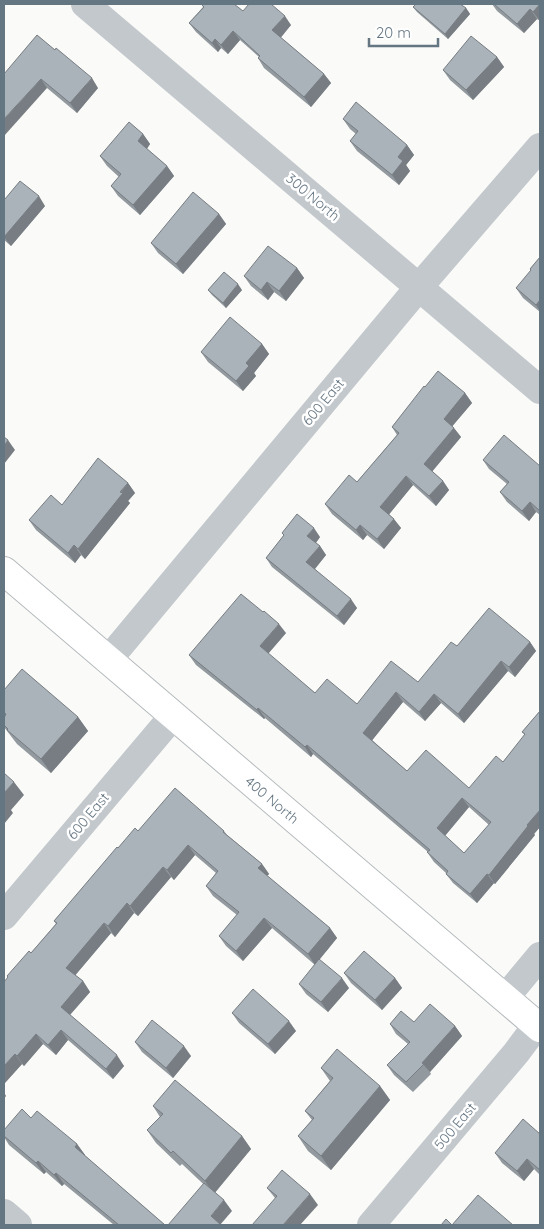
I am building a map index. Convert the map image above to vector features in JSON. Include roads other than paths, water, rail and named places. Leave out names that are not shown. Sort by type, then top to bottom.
[{"type":"main road","name":"400 North","points":[[4,572],[538,1027]]},
{"type":"street","name":"300 North","points":[[85,4],[540,390]]},
{"type":"street","name":"600 East","points":[[108,660],[419,287],[540,147]]},
{"type":"street","name":"600 East","points":[[4,916],[173,716]]},
{"type":"street","points":[[505,998],[540,956]]},
{"type":"street","name":"500 East","points":[[371,1225],[538,1027]]},
{"type":"street","points":[[4,1213],[18,1225]]}]
